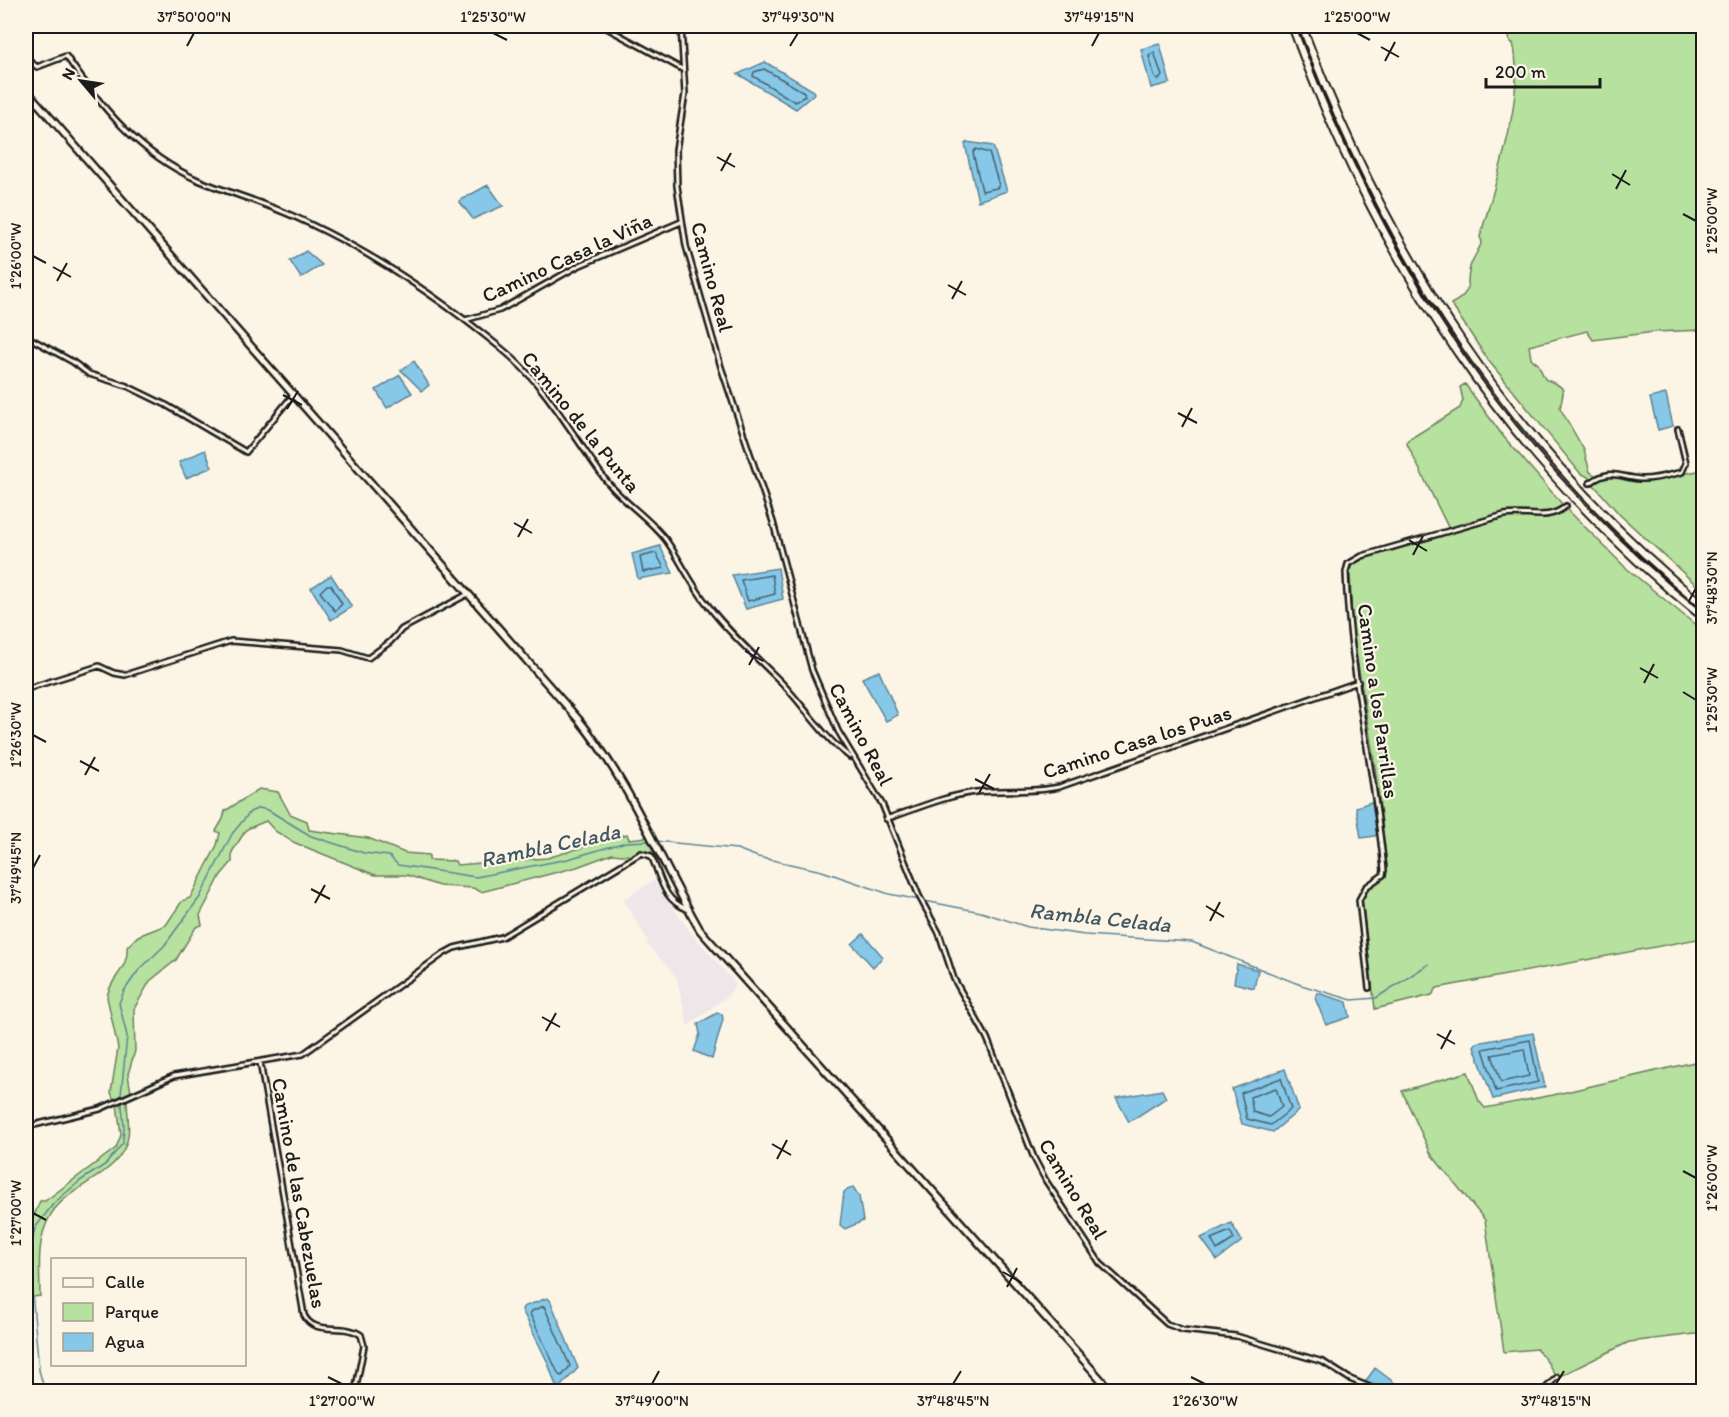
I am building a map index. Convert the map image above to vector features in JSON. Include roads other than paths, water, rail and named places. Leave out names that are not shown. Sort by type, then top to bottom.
[{"type":"highway","points":[[1292,26],[1331,125],[1380,227],[1461,358],[1527,444],[1572,496],[1623,548],[1704,618]]},
{"type":"highway","points":[[1302,26],[1328,96],[1379,205],[1408,258],[1464,346],[1520,422],[1578,488],[1651,561],[1704,606]]},
{"type":"main road","points":[[26,90],[597,743],[634,801],[689,910],[718,950],[1112,1392]]},
{"type":"street","points":[[603,26],[682,69]]},
{"type":"street","name":"Camino Real","points":[[681,26],[685,94],[676,150],[676,186],[682,221],[698,293],[759,477],[812,670],[824,702],[853,759],[882,804],[886,819],[919,896],[939,933],[954,979],[987,1038],[1034,1158],[1046,1181],[1105,1269],[1167,1324],[1183,1330],[1236,1336],[1323,1362],[1350,1379],[1381,1392]]},
{"type":"street","name":"Camino de la Punta","points":[[26,58],[37,67],[66,56],[94,96],[122,129],[163,159],[198,180],[288,214],[325,231],[413,281],[521,366],[570,426],[603,477],[665,540],[708,606],[749,652],[778,678],[816,726],[853,759]]},
{"type":"street","name":"Camino Casa la Viña","points":[[465,320],[500,310],[578,266],[682,221]]},
{"type":"street","points":[[26,336],[73,362],[89,374],[127,386],[166,405],[246,452],[293,395]]},
{"type":"street","points":[[1590,483],[1607,474],[1618,473],[1641,479],[1682,472],[1686,464],[1678,429]]},
{"type":"street","name":"Camino a los Parrillas","points":[[1369,988],[1360,896],[1366,887],[1383,875],[1384,870],[1378,801],[1347,608],[1346,572],[1352,561],[1504,515],[1517,513],[1553,515],[1566,506]]},
{"type":"street","points":[[26,689],[99,666],[125,675],[231,641],[342,650],[368,658],[390,642],[402,629],[468,594]]},
{"type":"street","name":"Camino Casa los Puas","points":[[886,819],[936,801],[973,792],[1004,789],[1032,791],[1059,787],[1358,682]]},
{"type":"street","points":[[26,1127],[99,1109],[168,1078],[303,1054],[443,954],[454,948],[502,936],[641,853],[651,855],[658,878],[671,899],[689,910]]},
{"type":"street","name":"Camino de las Cabezuelas","points":[[260,1062],[304,1315],[310,1325],[344,1328],[361,1335],[364,1346],[355,1392]]},
{"type":"street","points":[[1542,1392],[1557,1377]]},
{"type":"water","points":[[1160,44],[1170,83],[1151,88],[1141,49]]},
{"type":"water","points":[[765,62],[815,93],[796,109],[738,74]]},
{"type":"water","points":[[967,142],[993,146],[1007,191],[978,201],[965,144]]},
{"type":"water","points":[[488,185],[503,206],[473,219],[459,201]]},
{"type":"water","points":[[306,251],[322,265],[301,278],[290,261]]},
{"type":"water","points":[[414,361],[429,385],[422,391],[401,370]]},
{"type":"water","points":[[400,375],[412,393],[387,408],[376,390]]},
{"type":"water","points":[[1666,394],[1673,426],[1658,430],[1650,398]]},
{"type":"water","points":[[205,450],[212,467],[186,478],[179,462]]},
{"type":"water","points":[[660,546],[673,573],[638,579],[632,554]]},
{"type":"water","points":[[778,568],[783,599],[746,609],[732,575]]},
{"type":"water","points":[[331,575],[352,607],[331,620],[311,588]]},
{"type":"water","points":[[879,671],[898,715],[886,721],[862,678]]},
{"type":"water","points":[[1371,802],[1374,804],[1378,832],[1375,836],[1361,838],[1356,807]]},
{"type":"water","points":[[863,934],[883,957],[873,967],[852,944]]},
{"type":"water","points":[[1237,964],[1258,970],[1254,988],[1234,983]]},
{"type":"water","points":[[1318,993],[1347,1002],[1350,1017],[1326,1025],[1315,998]]},
{"type":"water","points":[[717,1013],[722,1014],[723,1019],[712,1059],[694,1051],[700,1034],[698,1024]]},
{"type":"water","points":[[1533,1033],[1545,1087],[1493,1099],[1474,1046],[1476,1043]]},
{"type":"water","points":[[1285,1069],[1299,1110],[1273,1132],[1242,1124],[1232,1089]]},
{"type":"water","points":[[1162,1090],[1166,1098],[1129,1122],[1116,1098]]},
{"type":"water","points":[[853,1187],[859,1196],[863,1221],[845,1229],[840,1225],[844,1192]]},
{"type":"water","points":[[1231,1223],[1242,1241],[1217,1260],[1201,1238]]},
{"type":"water","points":[[547,1298],[550,1300],[578,1368],[560,1387],[556,1386],[548,1363],[522,1310],[523,1307]]},
{"type":"water","points":[[1375,1368],[1400,1387],[1398,1391],[1390,1391],[1365,1382]]},
{"type":"waterway","name":"Rambla Celada","points":[[45,1392],[39,1370],[32,1292],[30,1252],[35,1228],[54,1203],[80,1181],[106,1164],[123,1143],[121,1095],[127,1036],[119,1003],[124,991],[138,971],[164,946],[200,897],[232,834],[250,812],[259,808],[268,810],[311,836],[364,853],[389,856],[398,865],[476,877],[568,859],[626,842],[650,841]]},
{"type":"waterway","name":"Rambla Celada","points":[[655,841],[737,849],[758,857],[822,871],[889,894],[981,912],[1028,927],[1085,935],[1192,942],[1301,985],[1352,1000],[1376,998],[1429,964]]},
{"type":"tunnel","points":[[1566,506],[1590,483]]}]
